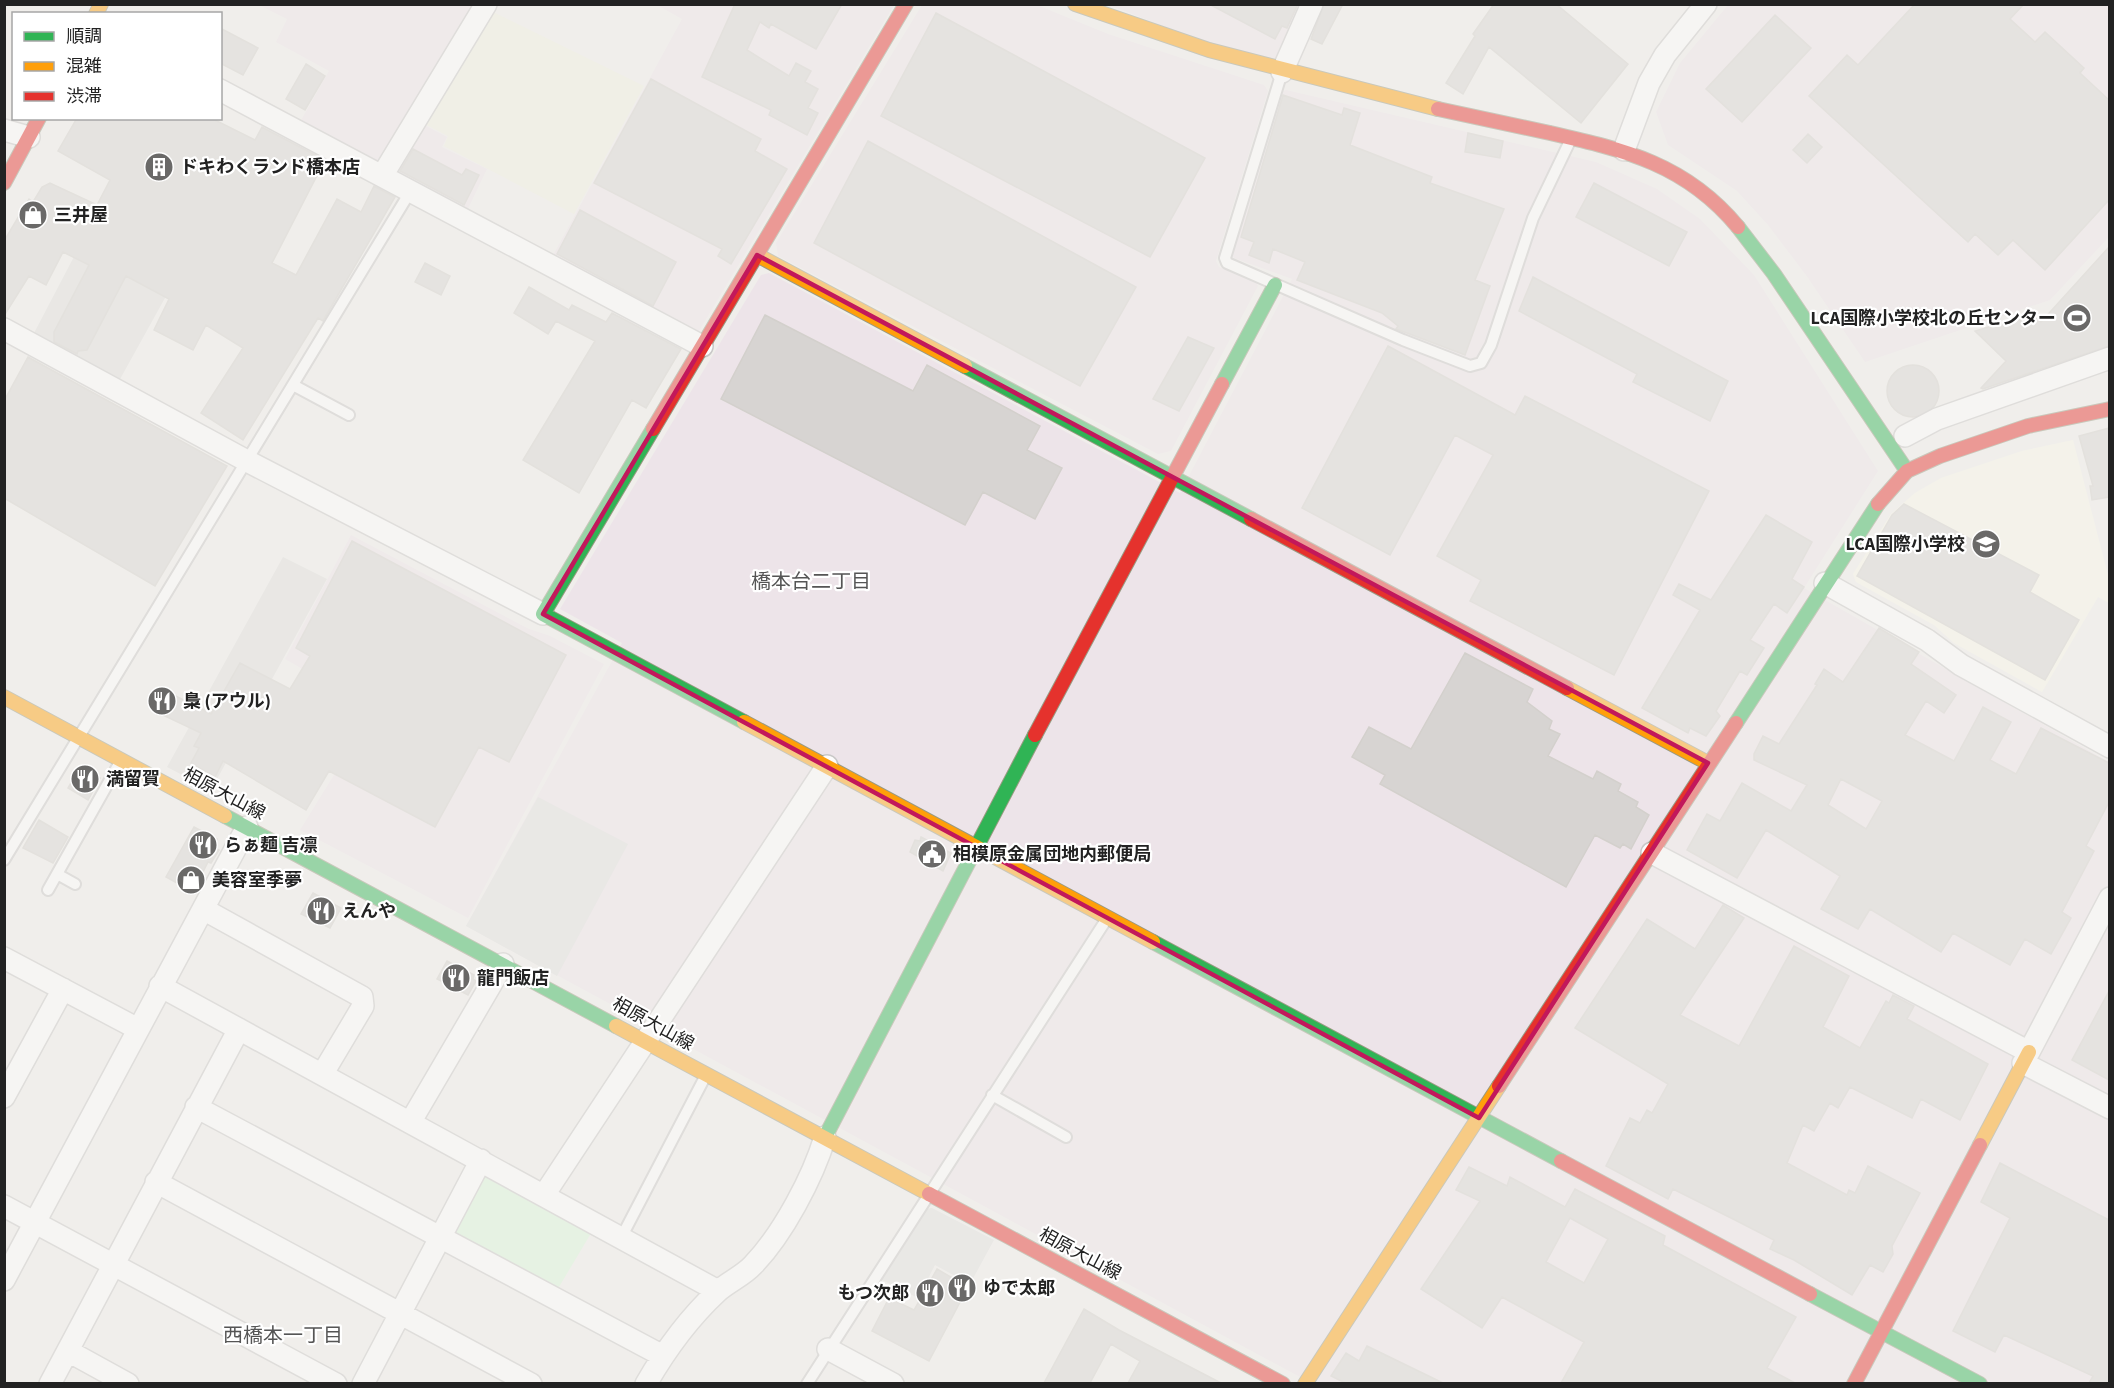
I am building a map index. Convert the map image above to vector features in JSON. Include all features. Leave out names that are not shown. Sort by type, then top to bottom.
[{"type":"street","points":[[382,176],[486,4]]},
{"type":"street","points":[[543,614],[906,4]]},
{"type":"street","points":[[1075,4],[1119,16],[1282,72],[1624,150],[1670,169],[1708,195],[1731,216],[1747,235],[1907,471]]},
{"type":"street","points":[[1282,72],[1312,4]]},
{"type":"street","points":[[1624,150],[1650,83],[1665,55],[1706,4]]},
{"type":"street","points":[[222,91],[702,346]]},
{"type":"street","points":[[4,183],[38,120]]},
{"type":"street","points":[[4,130],[29,137]]},
{"type":"street","points":[[757,255],[1173,475],[1708,763]]},
{"type":"street","points":[[646,1383],[663,1356],[718,1291],[753,1266],[772,1242],[819,1156],[825,1137],[976,846],[1275,285]]},
{"type":"street","points":[[4,329],[247,461],[543,614],[1479,1118],[1980,1383]]},
{"type":"street","points":[[1905,436],[1937,419],[2109,358]]},
{"type":"street","points":[[1305,1383],[1879,503],[1907,471],[1991,437],[2109,409]]},
{"type":"street","points":[[1825,583],[1927,640],[1961,665],[2109,747]]},
{"type":"street","name":"相原大山線","points":[[4,697],[1283,1383]]},
{"type":"street","points":[[544,1195],[827,766]]},
{"type":"street","points":[[4,1280],[247,826]]},
{"type":"street","points":[[1652,853],[2026,1057],[2109,1108]]},
{"type":"street","points":[[1854,1383],[2109,898]]},
{"type":"street","points":[[202,909],[362,997],[363,1006],[323,1073]]},
{"type":"street","points":[[4,958],[138,1029]]},
{"type":"street","points":[[411,1121],[503,964]]},
{"type":"street","points":[[160,986],[411,1121],[718,1291]]},
{"type":"street","points":[[4,1096],[63,989]]},
{"type":"street","points":[[50,1383],[239,1029]]},
{"type":"street","points":[[196,1107],[663,1356]]},
{"type":"street","points":[[363,1383],[481,1160]]},
{"type":"street","points":[[156,1182],[531,1383]]},
{"type":"street","points":[[4,1206],[336,1383]]},
{"type":"street","points":[[828,1349],[893,1383]]},
{"type":"street","points":[[68,1351],[128,1383]]},
{"type":"lane","points":[[1282,72],[1225,258],[1227,263],[1470,366],[1481,363],[1491,345],[1533,218],[1571,138]]},
{"type":"lane","points":[[5,858],[410,192]]},
{"type":"lane","points":[[293,385],[349,415]]},
{"type":"lane","points":[[48,890],[122,760]]},
{"type":"lane","points":[[57,874],[75,884]]},
{"type":"lane","points":[[807,1383],[1108,917]]},
{"type":"lane","points":[[621,1238],[707,1074]]},
{"type":"lane","points":[[992,1095],[1066,1137]]},
{"type":"highlighted area","points":[[757,255],[1708,763],[1479,1118],[543,614]]},
{"type":"shaded area","points":[[259,5],[480,5],[411,118],[447,137],[442,147],[487,169],[466,213],[300,122],[329,71],[276,42],[287,19]]},
{"type":"shaded area","points":[[657,5],[894,5],[696,336],[551,259],[682,19]]},
{"type":"shaded area","points":[[922,5],[1037,5],[1108,34],[1264,85],[1268,91],[1216,261],[1219,267],[1256,282],[1258,286],[1171,451],[1158,454],[778,256],[776,243]]},
{"type":"shaded area","points":[[1109,5],[1315,5],[1282,72]]},
{"type":"shaded area","points":[[1728,5],[2109,5],[2109,237],[2050,300],[1865,362],[1806,275],[1768,225],[1737,191],[1668,145],[1656,112],[1680,63]]},
{"type":"shaded area","points":[[1286,90],[1596,162],[1657,189],[1700,219],[1754,275],[1878,471],[1804,588],[2109,762],[2109,1383],[1311,1383],[466,926],[622,643],[560,609],[761,275],[769,273],[1180,493],[1292,279],[1234,258],[1230,252],[1280,93]]},
{"type":"shaded area","points":[[101,205],[191,251],[119,381],[33,335]]},
{"type":"shaded area","name":"LCA国際小学校","points":[[2073,440],[2109,579],[2109,603],[2098,597],[2042,692],[1954,643],[1934,625],[1856,582],[1853,574],[1891,514],[1915,493],[1941,478],[2022,451]]},
{"type":"shaded area","points":[[351,535],[529,629],[550,636],[604,664],[468,918],[300,830],[374,710],[285,659]]},
{"type":"shaded area","points":[[283,557],[327,579],[211,790],[167,767]]},
{"type":"shaded area","points":[[538,797],[628,844],[557,976],[466,926]]},
{"type":"shaded area","points":[[932,1208],[994,1240],[970,1284],[935,1265],[918,1298],[880,1279],[925,1209]]},
{"type":"green space","points":[[491,11],[644,86],[574,214],[444,146],[448,136],[423,123]]},
{"type":"green space","points":[[481,1160],[596,1225],[553,1297],[441,1237]]},
{"type":"building","points":[[735,4],[842,4],[816,49],[771,24],[769,28],[760,22],[747,50],[789,76],[796,63],[811,71],[805,82],[818,89],[808,108],[818,113],[807,135],[769,115],[771,110],[702,77]]},
{"type":"building","points":[[1209,4],[1298,4],[1287,28],[1282,26],[1275,39]]},
{"type":"building","points":[[1324,4],[1343,4],[1322,44],[1311,39]]},
{"type":"building","points":[[1494,4],[1556,4],[1628,64],[1581,123],[1489,47],[1463,94],[1446,83],[1475,36],[1473,34]]},
{"type":"building","points":[[1915,4],[2024,4],[2010,19],[2035,42],[2045,32],[2084,68],[2080,73],[2109,100],[2109,200],[2045,270],[2013,240],[1998,255],[1975,234],[1968,242],[1809,96],[1847,55],[1858,65]]},
{"type":"building","points":[[936,13],[1205,158],[1150,257],[881,116]]},
{"type":"building","points":[[1775,15],[1811,48],[1742,122],[1706,89]]},
{"type":"building","points":[[222,29],[258,48],[243,75],[222,64]]},
{"type":"building","points":[[306,64],[325,76],[305,110],[286,99]]},
{"type":"building","points":[[651,79],[761,139],[755,151],[787,169],[731,264],[718,256],[722,249],[594,183]]},
{"type":"building","points":[[1283,95],[1342,115],[1344,108],[1360,113],[1350,145],[1432,177],[1430,183],[1504,209],[1475,280],[1490,286],[1465,355],[1396,329],[1398,326],[1382,313],[1297,280],[1305,262],[1273,249],[1269,263],[1249,255],[1254,242],[1241,237]]},
{"type":"building","points":[[76,120],[215,120],[255,140],[262,127],[325,160],[272,263],[296,275],[337,199],[361,212],[374,186],[395,197],[323,321],[318,318],[243,440],[201,413],[243,348],[206,325],[193,350],[154,330],[169,299],[126,276],[87,350],[78,351],[77,354],[54,342],[54,332],[89,265],[63,252],[46,285],[29,276],[4,316],[4,241],[29,199],[33,202],[42,187],[50,183],[97,205],[110,180],[58,151]]},
{"type":"building","points":[[1468,133],[1503,141],[1500,158],[1465,152]]},
{"type":"building","points":[[1808,134],[1822,147],[1807,163],[1793,150]]},
{"type":"building","points":[[868,141],[1136,287],[1080,386],[814,243]]},
{"type":"building","points":[[413,149],[462,175],[466,169],[479,175],[464,205],[400,171]]},
{"type":"building","points":[[1594,183],[1687,232],[1669,266],[1576,217]]},
{"type":"building","points":[[580,210],[676,262],[653,306],[557,254]]},
{"type":"building","name":"LCA国際小学校北の丘センター","points":[[2109,247],[2109,346],[1981,388],[2006,361],[1975,331],[2031,314],[2041,322]]},
{"type":"building","points":[[425,263],[450,276],[441,295],[415,282]]},
{"type":"building","points":[[1533,277],[1728,381],[1710,421],[1633,382],[1637,374],[1519,311]]},
{"type":"building","points":[[529,287],[569,310],[572,305],[606,322],[612,313],[681,349],[646,408],[632,400],[579,493],[523,460],[595,341],[556,321],[548,334],[514,313]]},
{"type":"building","points":[[765,315],[913,391],[927,365],[1040,426],[1027,450],[1062,468],[1035,519],[983,492],[965,525],[721,399]]},
{"type":"building","points":[[1188,337],[1214,348],[1179,411],[1153,399]]},
{"type":"building","points":[[1388,346],[1515,415],[1525,396],[1709,491],[1614,675],[1470,601],[1481,580],[1437,556],[1493,455],[1455,435],[1390,555],[1302,508]]},
{"type":"building","points":[[28,357],[227,466],[155,586],[4,498],[4,401]]},
{"type":"building","points":[[1908,365],[1918,365],[1927,369],[1935,377],[1939,391],[1935,405],[1927,413],[1918,417],[1908,417],[1899,413],[1891,405],[1887,396],[1887,386],[1891,377],[1899,369]]},
{"type":"building","points":[[2109,428],[2109,497],[2092,500],[2090,486],[2093,486],[2079,436]]},
{"type":"building","points":[[1904,504],[2039,575],[2030,592],[2079,620],[2045,680],[1857,576],[1892,515]]},
{"type":"building","points":[[1766,515],[1812,542],[1792,579],[1804,587],[1787,613],[1774,604],[1750,640],[1764,648],[1747,675],[1740,671],[1716,711],[1720,716],[1706,736],[1690,728],[1688,733],[1642,708],[1700,610],[1673,595],[1679,584],[1711,600]]},
{"type":"building","points":[[352,541],[566,655],[509,762],[479,747],[435,827],[329,771],[306,810],[223,761],[215,777],[191,763],[199,748],[194,746],[201,733],[152,710],[162,689],[211,714],[240,663],[290,689],[310,656],[296,648]]},
{"type":"building","points":[[1879,628],[1919,652],[1911,664],[1956,695],[1944,713],[1926,701],[1905,735],[1954,761],[1983,707],[2011,722],[1990,760],[2016,774],[2041,728],[2109,763],[2109,802],[2086,846],[2094,851],[2062,912],[2071,918],[2051,954],[2025,939],[2010,965],[1953,933],[1941,952],[1870,909],[1858,929],[1821,909],[1840,876],[1766,830],[1737,878],[1687,850],[1707,814],[1720,821],[1742,783],[1791,811],[1807,785],[1754,760],[1754,754],[1763,736],[1779,744],[1817,685],[1815,684],[1824,669],[1843,682]],"holes":[[[1841,779],[1882,801],[1866,829],[1828,805]]]},
{"type":"building","points":[[1465,653],[1533,689],[1527,702],[1552,721],[1549,729],[1560,734],[1548,756],[1593,779],[1597,771],[1621,784],[1618,791],[1638,802],[1636,807],[1649,815],[1631,849],[1623,844],[1620,848],[1595,835],[1566,887],[1380,784],[1385,775],[1352,757],[1369,727],[1411,749]]},
{"type":"building","points":[[80,767],[100,778],[88,800],[68,788]]},
{"type":"building","points":[[39,820],[68,837],[53,863],[23,848]]},
{"type":"building","points":[[194,827],[217,839],[213,847],[219,850],[211,863],[208,862],[193,892],[166,877]]},
{"type":"building","name":"相模原金属団地内郵便局","points":[[921,837],[951,853],[943,871],[910,852],[915,840],[920,841]]},
{"type":"building","points":[[313,893],[341,908],[330,928],[301,914]]},
{"type":"building","points":[[1723,905],[1744,918],[1680,1015],[1739,1046],[1794,946],[1849,976],[1823,1027],[1860,1048],[1886,1001],[1889,1003],[1893,995],[1914,1006],[1907,1019],[1988,1064],[1960,1120],[1921,1099],[1912,1118],[1850,1087],[1838,1108],[1830,1103],[1814,1131],[1803,1125],[1787,1163],[1847,1195],[1849,1190],[1855,1193],[1868,1166],[1920,1193],[1892,1246],[1893,1254],[1883,1272],[1870,1265],[1852,1295],[1794,1260],[1770,1249],[1774,1240],[1673,1189],[1668,1199],[1606,1166],[1630,1118],[1640,1123],[1647,1110],[1652,1113],[1668,1084],[1575,1028],[1647,919],[1695,949]]},
{"type":"building","points":[[447,961],[474,975],[473,979],[476,981],[468,995],[437,979]]},
{"type":"building","points":[[2109,991],[2109,1080],[2072,1060]]},
{"type":"building","points":[[2000,1163],[2109,1220],[2109,1383],[2089,1383],[2093,1376],[2004,1335],[1995,1352],[1953,1331],[2010,1218],[1981,1202]]},
{"type":"building","points":[[1469,1167],[1507,1186],[1510,1177],[1565,1207],[1575,1189],[1665,1236],[1663,1245],[1796,1317],[1767,1368],[1795,1383],[1561,1383],[1584,1342],[1502,1297],[1482,1328],[1421,1289],[1480,1201],[1456,1190]],"holes":[[[1570,1218],[1608,1239],[1584,1283],[1546,1262]]]},
{"type":"building","points":[[937,1269],[968,1287],[929,1361],[872,1331],[889,1298],[914,1310]]},
{"type":"building","points":[[1084,1309],[1119,1330],[1221,1383],[1128,1383],[1140,1361],[1111,1344],[1090,1383],[1044,1383]]},
{"type":"building","points":[[1367,1346],[1443,1383],[1345,1383],[1331,1376],[1346,1353],[1359,1361]]},
{"type":"traffic: fast","points":[[1738,227],[1774,274],[1907,471]]},
{"type":"traffic: fast","points":[[1222,384],[1275,285]]},
{"type":"traffic: fast","points":[[965,366],[1251,519]]},
{"type":"traffic: fast","points":[[653,429],[543,614],[744,722]]},
{"type":"traffic: fast","points":[[1736,723],[1878,504]]},
{"type":"traffic: fast","points":[[825,1137],[1035,735]]},
{"type":"traffic: fast","points":[[225,816],[616,1026]]},
{"type":"traffic: fast","points":[[1153,942],[1561,1161]]},
{"type":"traffic: fast","points":[[1810,1294],[1980,1384]]},
{"type":"traffic: slow","points":[[97,12],[101,4]]},
{"type":"traffic: slow","points":[[1075,4],[1209,50],[1438,109]]},
{"type":"traffic: slow","points":[[757,255],[965,366]]},
{"type":"traffic: slow","points":[[1567,688],[1708,763]]},
{"type":"traffic: slow","points":[[4,697],[225,816]]},
{"type":"traffic: slow","points":[[744,722],[1153,942]]},
{"type":"traffic: slow","points":[[616,1026],[929,1194]]},
{"type":"traffic: slow","points":[[1980,1145],[2029,1052]]},
{"type":"traffic: slow","points":[[1305,1384],[1499,1086]]},
{"type":"traffic: jam","points":[[653,429],[906,4]]},
{"type":"traffic: jam","points":[[1438,109],[1577,139],[1653,163],[1697,188],[1738,227]]},
{"type":"traffic: jam","points":[[4,183],[38,120]]},
{"type":"traffic: jam","points":[[1035,735],[1222,384]]},
{"type":"traffic: jam","points":[[1878,504],[1907,471],[1940,456],[2028,426],[2110,409]]},
{"type":"traffic: jam","points":[[1251,519],[1567,688]]},
{"type":"traffic: jam","points":[[1499,1086],[1736,723]]},
{"type":"traffic: jam","points":[[1854,1384],[1980,1145]]},
{"type":"traffic: jam","points":[[1561,1161],[1810,1294]]},
{"type":"traffic: jam","points":[[929,1194],[1283,1384]]},
{"type":"place","name":"ドキわくランド橋本店","points":[[159,167]]},
{"type":"place","name":"三井屋","points":[[33,215]]},
{"type":"place","name":"LCA国際小学校北の丘センター","points":[[2077,318]]},
{"type":"place","name":"LCA国際小学校","points":[[1986,544]]},
{"type":"place","name":"梟 (アウル)","points":[[162,701]]},
{"type":"place","name":"満留賀","points":[[85,779]]},
{"type":"place","name":"らぁ麺 吉凛","points":[[203,845]]},
{"type":"place","name":"相模原金属団地内郵便局","points":[[932,854]]},
{"type":"place","name":"美容室季夢","points":[[191,880]]},
{"type":"place","name":"えんや","points":[[321,911]]},
{"type":"place","name":"龍門飯店","points":[[456,978]]},
{"type":"place","name":"ゆで太郎","points":[[962,1288]]},
{"type":"place","name":"もつ次郎","points":[[930,1293]]},
{"type":"district","name":"橋本台二丁目","points":[[811,582]]},
{"type":"district","name":"西橋本一丁目","points":[[283,1336]]}]
